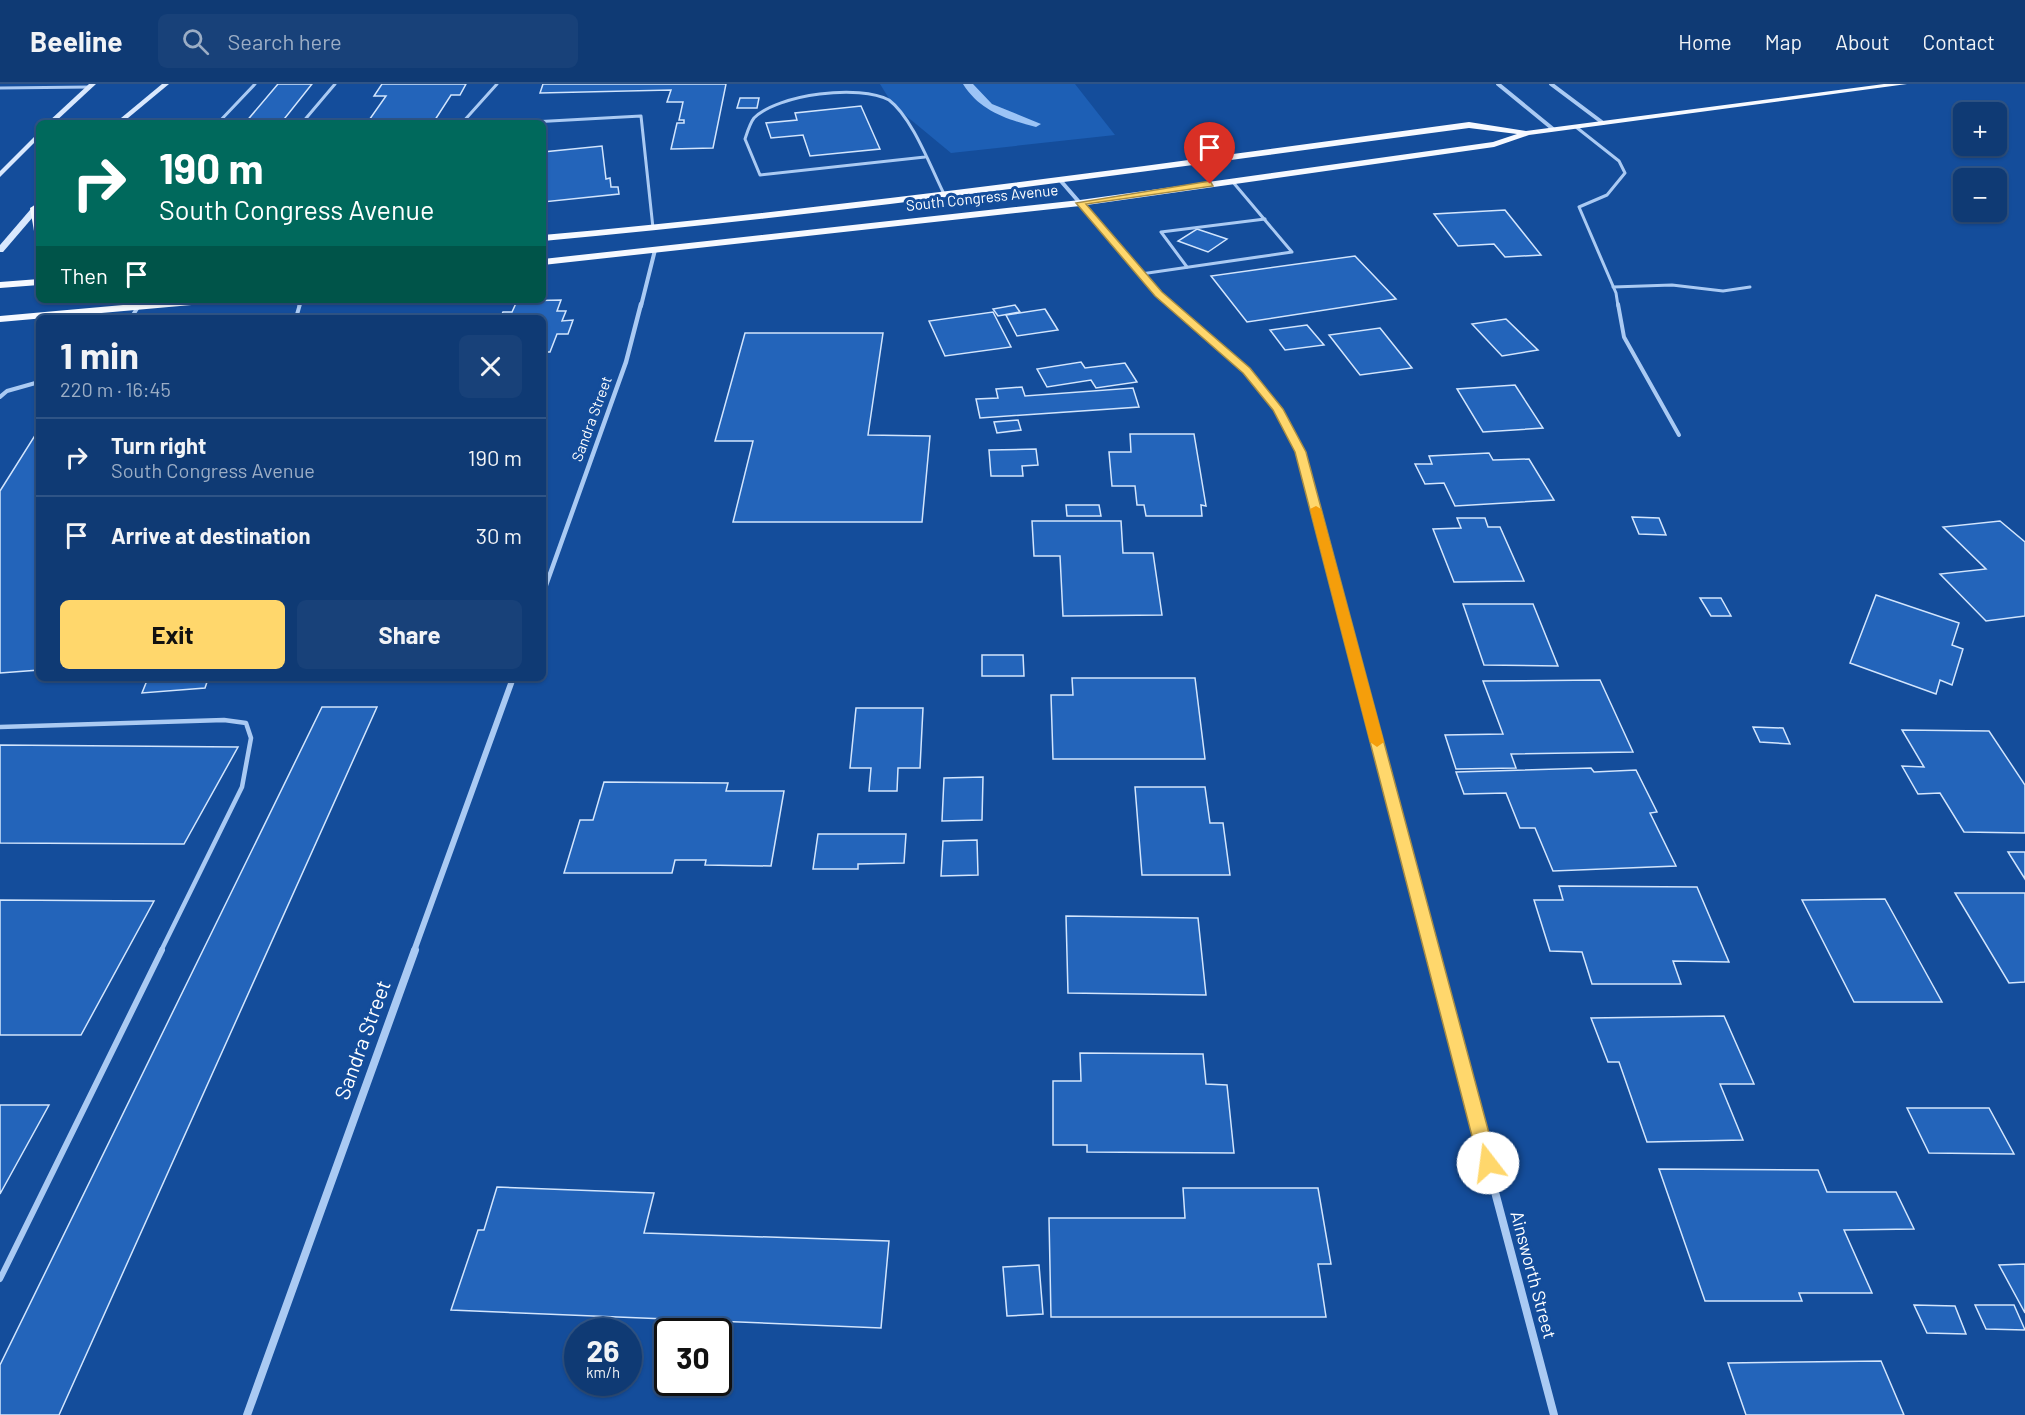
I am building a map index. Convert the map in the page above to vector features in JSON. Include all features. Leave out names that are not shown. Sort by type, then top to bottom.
[{"type":"main road","points":[[122,120],[166,84]]},
{"type":"main road","name":"South Congress Avenue","points":[[546,262],[1080,203],[1494,144],[1528,133],[1553,129],[1903,84]]},
{"type":"main road","points":[[53,120],[92,85]]},
{"type":"main road","name":"South Congress Avenue","points":[[546,238],[653,228],[1060,180],[1468,125],[1528,133]]},
{"type":"main road","points":[[0,176],[36,137]]},
{"type":"main road","points":[[0,250],[36,207]]},
{"type":"main road","points":[[0,285],[36,282]]},
{"type":"main road","points":[[46,315],[181,303]]},
{"type":"main road","points":[[0,319],[36,316]]},
{"type":"street","points":[[1498,84],[1553,129]]},
{"type":"street","points":[[1551,84],[1602,123]]},
{"type":"street","name":"Ainsworth Street","points":[[1060,180],[1159,294],[1247,370],[1278,409],[1300,452],[1554,1415]]},
{"type":"street","name":"Sandra Street","points":[[546,585],[626,362],[656,250]]},
{"type":"street","name":"Sandra Street","points":[[247,1415],[512,681]]},
{"type":"lane","points":[[221,120],[255,84]]},
{"type":"lane","points":[[305,120],[335,84]]},
{"type":"lane","points":[[465,120],[496,84]]},
{"type":"lane","points":[[0,88],[92,85]]},
{"type":"lane","points":[[925,157],[760,175],[745,139],[753,118],[791,98],[823,93],[869,91],[890,100],[925,157],[944,194]]},
{"type":"lane","points":[[546,121],[641,116],[653,228]]},
{"type":"lane","points":[[1576,127],[1618,161],[1625,173],[1607,195],[1579,207],[1613,287],[1624,337],[1679,435]]},
{"type":"lane","points":[[1141,274],[1292,252],[1232,181]]},
{"type":"lane","points":[[1187,267],[1161,232],[1265,219]]},
{"type":"lane","points":[[1613,287],[1672,285],[1723,291],[1750,287]]},
{"type":"lane","points":[[133,315],[138,307]]},
{"type":"lane","points":[[0,397],[7,392],[36,383]]},
{"type":"lane","points":[[0,727],[224,720],[246,723],[251,738],[242,787],[0,1279]]},
{"type":"shaded area","points":[[880,84],[1075,84],[1115,135],[951,153],[893,105]]},
{"type":"building","points":[[278,84],[312,84],[283,120],[248,120]]},
{"type":"building","points":[[382,84],[466,84],[460,95],[451,95],[435,120],[369,120],[386,96],[374,96]]},
{"type":"building","points":[[543,84],[726,84],[713,148],[671,149],[677,123],[684,123],[684,120],[679,120],[683,102],[667,102],[671,90],[540,93]]},
{"type":"building","points":[[740,98],[759,98],[757,108],[737,108]]},
{"type":"building","points":[[861,106],[880,149],[810,156],[803,135],[771,138],[766,123],[797,120],[795,113]]},
{"type":"building","points":[[602,146],[606,179],[610,178],[611,187],[618,187],[619,194],[546,202],[546,152]]},
{"type":"building","points":[[1505,210],[1541,255],[1505,257],[1494,244],[1458,246],[1434,214]]},
{"type":"building","points":[[1197,229],[1227,239],[1208,252],[1178,241]]},
{"type":"building","points":[[1355,256],[1396,299],[1247,322],[1211,276]]},
{"type":"building","points":[[546,300],[561,300],[557,311],[566,311],[562,321],[573,320],[568,334],[557,334],[550,352],[546,352],[546,315],[502,315],[503,312],[512,312],[516,303],[546,303]]},
{"type":"building","points":[[1015,305],[1020,312],[998,316],[993,309]]},
{"type":"building","points":[[1045,309],[1058,330],[1017,336],[1006,315]]},
{"type":"building","points":[[993,312],[1011,347],[945,356],[929,321]]},
{"type":"building","points":[[1506,319],[1538,350],[1502,356],[1472,324]]},
{"type":"building","points":[[1307,325],[1324,345],[1285,350],[1270,330]]},
{"type":"building","points":[[1380,328],[1412,368],[1360,375],[1329,335]]},
{"type":"building","points":[[745,333],[883,333],[868,435],[930,436],[922,522],[733,522],[753,441],[715,441]]},
{"type":"building","points":[[1081,362],[1085,368],[1125,363],[1137,382],[1096,388],[1091,380],[1047,387],[1037,369]]},
{"type":"building","points":[[1515,385],[1543,428],[1483,432],[1457,389]]},
{"type":"building","points":[[1022,387],[1025,396],[1133,388],[1139,407],[980,418],[976,399],[998,398],[996,389]]},
{"type":"building","points":[[1018,420],[1021,430],[997,433],[994,422]]},
{"type":"building","points":[[36,434],[36,670],[0,673],[0,491]]},
{"type":"building","points":[[1130,434],[1194,434],[1206,506],[1201,505],[1202,516],[1146,516],[1144,505],[1137,505],[1135,486],[1112,486],[1109,452],[1131,452]]},
{"type":"building","points":[[1036,449],[1038,465],[1022,466],[1023,476],[991,476],[989,450]]},
{"type":"building","points":[[1489,453],[1493,460],[1529,459],[1554,500],[1455,506],[1444,483],[1425,484],[1415,464],[1432,464],[1429,456]]},
{"type":"building","points":[[1066,505],[1099,505],[1101,516],[1067,516]]},
{"type":"building","points":[[1632,517],[1659,518],[1666,535],[1639,534]]},
{"type":"building","points":[[1457,518],[1485,518],[1488,527],[1500,527],[1524,581],[1454,582],[1433,529],[1461,528]]},
{"type":"building","points":[[1032,521],[1121,521],[1123,553],[1153,553],[1162,615],[1063,616],[1060,556],[1034,556]]},
{"type":"building","points":[[2000,521],[2025,542],[2025,616],[1986,621],[1940,574],[1986,569],[1943,527]]},
{"type":"building","points":[[1876,595],[1959,623],[1952,645],[1963,649],[1952,685],[1940,680],[1936,694],[1850,663]]},
{"type":"building","points":[[1700,598],[1721,598],[1731,616],[1711,616]]},
{"type":"building","points":[[1463,604],[1533,604],[1558,666],[1484,665]]},
{"type":"building","points":[[982,655],[1023,655],[1024,676],[982,676]]},
{"type":"building","points":[[1072,678],[1195,678],[1205,759],[1053,759],[1051,695],[1073,695]]},
{"type":"building","points":[[1600,680],[1633,752],[1511,754],[1516,768],[1456,769],[1445,735],[1503,734],[1483,681]]},
{"type":"building","points":[[147,681],[217,681],[207,682],[205,688],[142,693]]},
{"type":"building","points":[[322,707],[377,707],[59,1415],[0,1415],[0,1365]]},
{"type":"building","points":[[856,708],[923,708],[920,768],[898,768],[897,791],[869,791],[871,768],[850,768]]},
{"type":"building","points":[[1753,727],[1783,728],[1790,744],[1760,742]]},
{"type":"building","points":[[1902,730],[1989,731],[2025,785],[2025,833],[1964,832],[1940,793],[1918,794],[1902,766],[1924,767]]},
{"type":"building","points":[[0,745],[238,747],[184,844],[0,843]]},
{"type":"building","points":[[1591,768],[1594,772],[1636,770],[1657,812],[1650,813],[1676,866],[1553,871],[1535,828],[1520,828],[1506,793],[1464,794],[1456,772]]},
{"type":"building","points":[[983,777],[982,820],[942,821],[944,778]]},
{"type":"building","points":[[604,782],[728,783],[726,791],[784,791],[771,866],[705,865],[706,860],[675,860],[672,873],[564,873],[580,820],[593,820]]},
{"type":"building","points":[[1135,787],[1205,787],[1210,823],[1223,823],[1230,875],[1142,875]]},
{"type":"building","points":[[818,834],[906,834],[904,863],[858,864],[858,869],[813,869]]},
{"type":"building","points":[[977,840],[978,875],[941,876],[943,841]]},
{"type":"building","points":[[2008,852],[2025,852],[2025,879]]},
{"type":"building","points":[[1559,886],[1697,887],[1729,962],[1673,961],[1681,984],[1592,984],[1582,952],[1550,951],[1534,900],[1563,900]]},
{"type":"building","points":[[1955,893],[2025,893],[2025,982],[2009,983]]},
{"type":"building","points":[[1885,899],[1942,1002],[1854,1002],[1802,900]]},
{"type":"building","points":[[0,900],[154,901],[81,1035],[0,1035]]},
{"type":"building","points":[[1066,916],[1198,918],[1206,995],[1068,993]]},
{"type":"building","points":[[1724,1016],[1754,1084],[1720,1084],[1743,1140],[1647,1142],[1619,1062],[1608,1062],[1591,1018]]},
{"type":"building","points":[[1080,1053],[1203,1054],[1206,1084],[1227,1085],[1234,1153],[1087,1152],[1087,1145],[1053,1145],[1053,1081],[1081,1081]]},
{"type":"building","points":[[0,1105],[49,1105],[0,1194]]},
{"type":"building","points":[[1907,1108],[1989,1108],[2014,1154],[1929,1153]]},
{"type":"building","points":[[1659,1169],[1818,1170],[1827,1192],[1896,1192],[1914,1229],[1844,1230],[1872,1293],[1799,1293],[1802,1301],[1705,1301]]},
{"type":"building","points":[[497,1187],[654,1193],[644,1233],[889,1241],[881,1328],[732,1322],[732,1318],[654,1318],[451,1310],[478,1230],[484,1230]]},
{"type":"building","points":[[1183,1188],[1318,1188],[1331,1264],[1318,1264],[1326,1317],[1051,1317],[1049,1218],[1185,1218]]},
{"type":"building","points":[[2025,1264],[2025,1313],[1999,1265]]},
{"type":"building","points":[[1039,1265],[1043,1314],[1007,1316],[1003,1267]]},
{"type":"building","points":[[1914,1305],[1955,1306],[1966,1334],[1927,1333]]},
{"type":"building","points":[[1975,1305],[2014,1305],[2025,1330],[1986,1329]]},
{"type":"building","points":[[1881,1361],[1904,1415],[1746,1415],[1728,1363]]},
{"type":"waterway","points":[[968,84],[981,101],[997,111],[1036,124]]},
{"type":"slow traffic","points":[[1316,509],[1377,742]]},
{"type":"route","points":[[1210,184],[1080,203],[1159,294],[1247,370],[1278,409],[1300,452],[1488,1163]]}]
